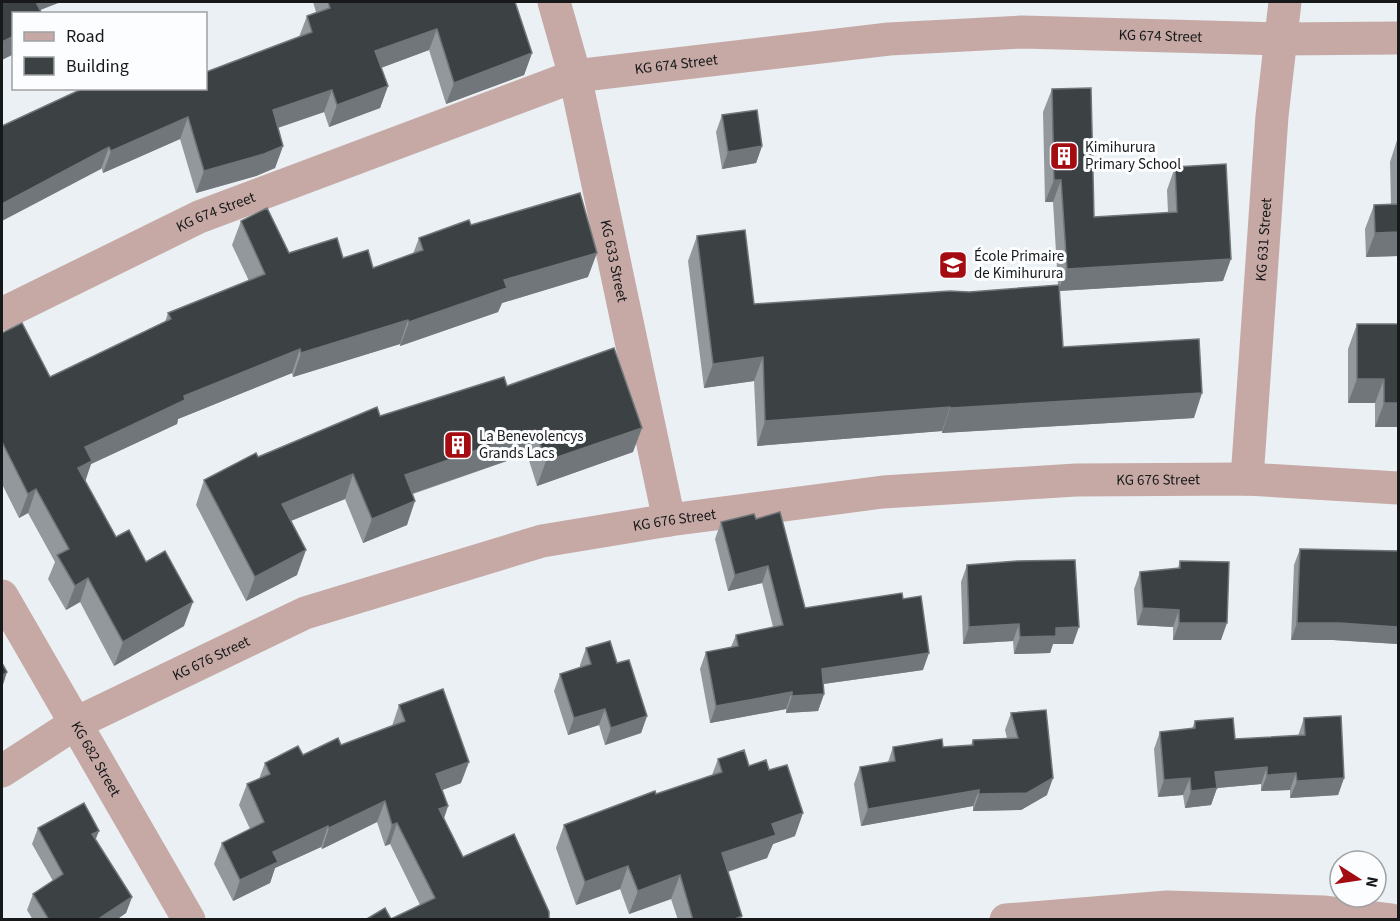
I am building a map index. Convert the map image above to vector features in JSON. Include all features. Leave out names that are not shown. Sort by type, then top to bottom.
[{"type":"street","name":"KG 633 Street","points":[[554,2],[575,76],[669,520]]},
{"type":"street","name":"KG 631 Street","points":[[1247,479],[1272,116],[1285,2]]},
{"type":"street","name":"KG 674 Street","points":[[2,314],[199,217],[575,76],[890,39],[1022,32],[1280,39],[1398,38]]},
{"type":"street","name":"KG 676 Street","points":[[2,771],[76,723],[305,613],[542,541],[669,520],[883,492],[1076,480],[1247,479],[1398,488]]},
{"type":"street","name":"KG 682 Street","points":[[2,596],[189,920]]},
{"type":"street","points":[[1006,920],[1167,907],[1323,912],[1391,920]]},
{"type":"building","points":[[2,2],[36,2],[41,12],[12,12],[12,37],[2,42]]},
{"type":"building","points":[[328,2],[515,2],[532,53],[454,83],[437,29],[375,51],[388,86],[337,105],[332,90],[273,110],[283,146],[264,154],[204,171],[188,117],[111,151],[109,147],[2,204],[2,126],[80,90],[207,90],[207,72],[312,32],[307,16],[330,8]]},
{"type":"building","points":[[1091,88],[1094,217],[1177,212],[1175,167],[1226,164],[1231,259],[1067,269],[1061,180],[1054,180],[1052,89]]},
{"type":"building","points":[[757,110],[762,146],[728,152],[722,115]]},
{"type":"building","points":[[580,193],[597,253],[504,280],[507,288],[409,322],[408,320],[301,353],[300,349],[184,396],[185,400],[85,447],[92,461],[78,468],[116,537],[129,530],[146,562],[165,551],[193,602],[123,642],[88,578],[75,586],[57,555],[69,549],[36,489],[28,494],[2,442],[2,333],[22,323],[50,377],[171,319],[168,313],[265,274],[241,221],[267,208],[289,253],[337,238],[343,258],[368,250],[373,268],[423,250],[419,238],[469,220],[471,225]]},
{"type":"building","points":[[1398,204],[1398,232],[1375,233],[1374,205]]},
{"type":"building","points":[[745,230],[754,304],[1059,285],[1063,347],[1199,339],[1202,393],[950,407],[765,421],[763,357],[713,364],[697,236]]},
{"type":"building","points":[[1357,324],[1398,324],[1398,403],[1384,403],[1384,379],[1357,379]]},
{"type":"building","points":[[614,348],[642,428],[546,461],[535,430],[405,475],[415,501],[372,519],[353,474],[282,504],[306,550],[255,577],[204,480],[256,453],[258,457],[377,407],[380,416],[504,377],[507,386]]},
{"type":"building","points":[[780,512],[805,608],[902,593],[903,599],[921,596],[929,653],[822,669],[824,694],[792,696],[792,692],[716,706],[706,652],[738,646],[736,635],[783,625],[768,566],[735,575],[721,522],[754,514],[756,519]]},
{"type":"building","points":[[1300,549],[1398,551],[1398,627],[1297,623]]},
{"type":"building","points":[[1075,560],[1079,627],[1056,628],[1056,636],[1020,637],[1019,624],[969,627],[967,565]]},
{"type":"building","points":[[1180,561],[1229,562],[1227,623],[1179,623],[1179,610],[1143,608],[1140,572],[1180,568]]},
{"type":"building","points":[[610,641],[617,663],[629,660],[647,716],[611,728],[605,709],[574,718],[560,674],[591,664],[586,648]]},
{"type":"building","points":[[2,663],[7,672],[2,676]]},
{"type":"building","points":[[443,689],[469,762],[436,774],[448,806],[439,809],[463,857],[514,834],[549,912],[549,920],[365,920],[385,908],[391,919],[435,898],[397,823],[392,825],[385,801],[273,852],[278,862],[240,880],[222,843],[264,822],[247,784],[270,774],[265,763],[298,746],[303,755],[338,738],[341,745],[405,721],[399,705]]},
{"type":"building","points":[[1046,710],[1053,778],[1027,793],[979,794],[979,790],[868,809],[860,767],[895,761],[893,747],[942,739],[943,747],[973,745],[973,740],[1018,738],[1011,713]]},
{"type":"building","points":[[1341,716],[1344,778],[1297,781],[1296,773],[1267,775],[1267,767],[1215,772],[1217,788],[1191,791],[1190,778],[1164,780],[1160,732],[1195,728],[1195,721],[1233,718],[1235,739],[1305,735],[1304,718]]},
{"type":"building","points":[[744,750],[749,766],[766,760],[769,770],[787,765],[803,813],[772,824],[776,835],[722,853],[742,916],[732,920],[693,920],[680,875],[638,891],[628,866],[585,882],[564,825],[655,791],[656,794],[722,772],[718,759]]},
{"type":"building","points":[[84,803],[99,831],[92,834],[132,897],[97,920],[49,920],[33,894],[63,874],[38,828]]},
{"type":"place","name":"Kimihurura Primary School","points":[[1064,156]]},
{"type":"place","name":"École Primaire de Kimihurura","points":[[953,265]]},
{"type":"place","name":"La Benevolencys Grands Lacs","points":[[458,445]]}]
